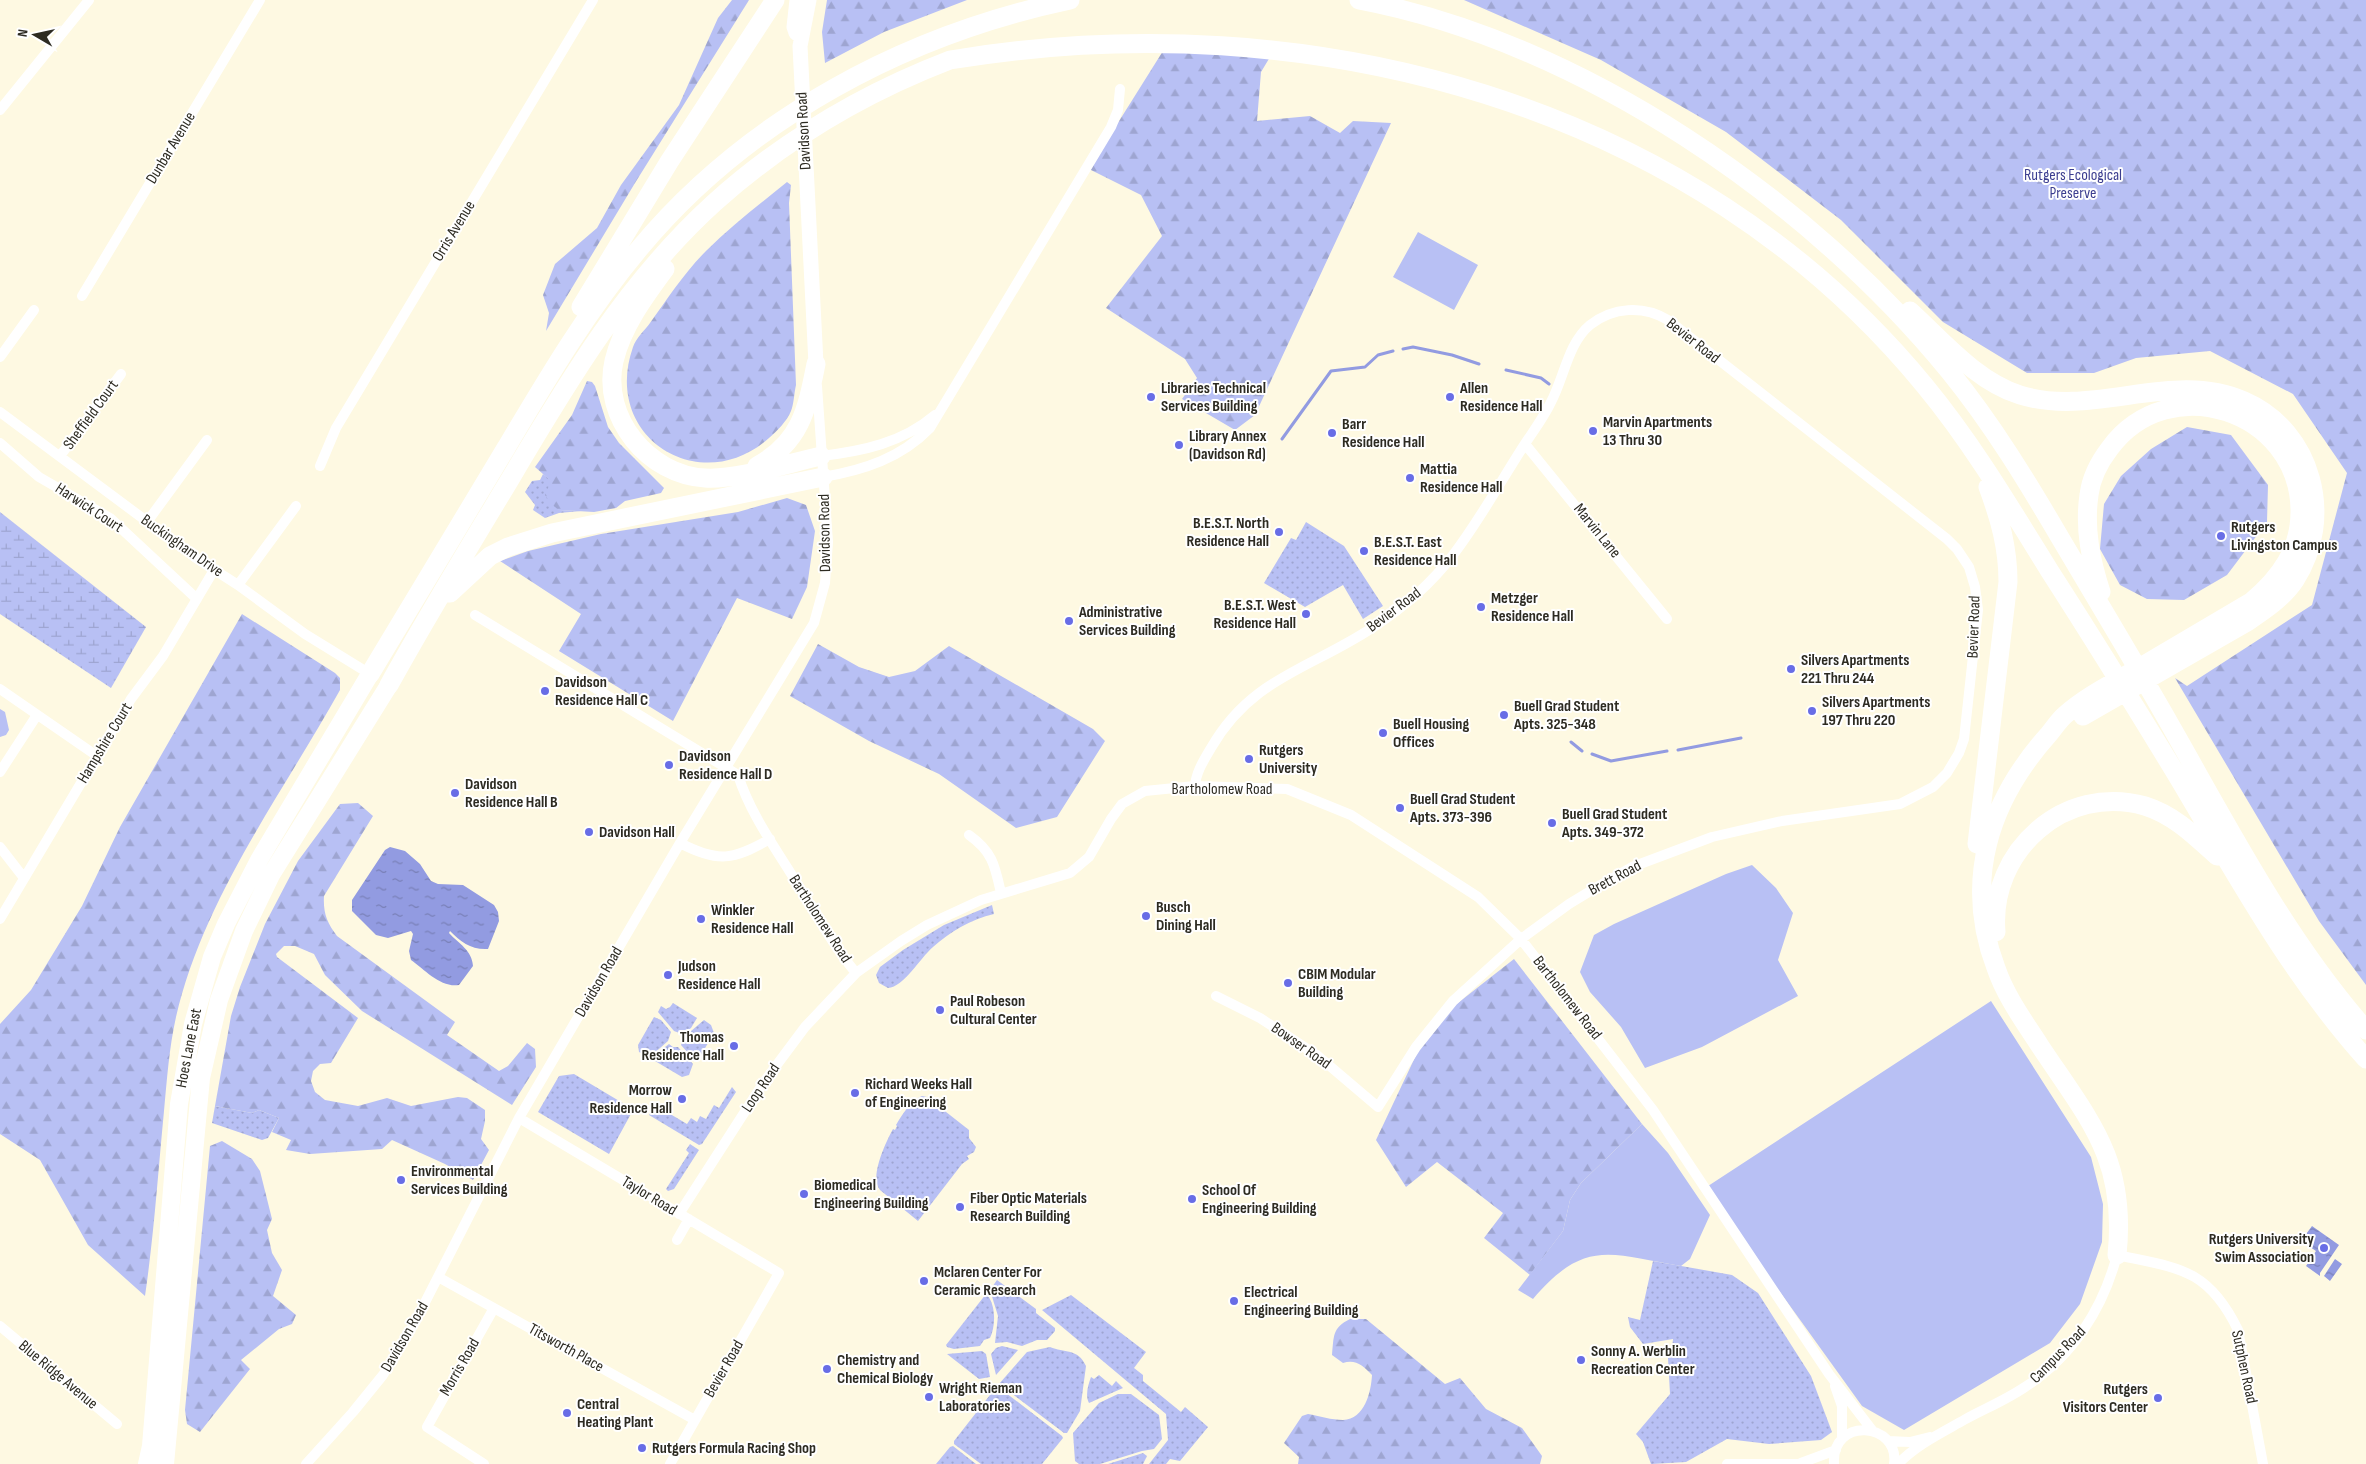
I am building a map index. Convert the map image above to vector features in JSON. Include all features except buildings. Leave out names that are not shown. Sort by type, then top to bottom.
[{"type":"highway","points":[[485,483],[533,389],[630,223],[775,0]]},
{"type":"highway","points":[[370,674],[559,359],[613,282],[670,215],[712,175],[764,133],[805,105],[864,71],[946,34],[1031,5],[1070,0]]},
{"type":"highway","points":[[1359,0],[1426,16],[1490,38],[1541,59],[1605,90],[1689,140],[1769,196],[1810,229],[1883,297],[1951,373],[2003,444],[2279,912],[2307,956],[2366,1030]]},
{"type":"highway","points":[[1409,0],[1460,19],[1490,38]]},
{"type":"highway","points":[[389,685],[410,646],[564,388],[600,334],[634,289],[671,246],[707,210],[743,179],[808,132],[876,92],[916,73],[977,50],[1048,31]]},
{"type":"highway","points":[[1608,123],[1720,193],[1787,245],[1864,317],[1899,355],[1976,452],[2096,643],[2288,960],[2329,1016],[2366,1059]]},
{"type":"highway","points":[[743,179],[679,250],[638,308],[617,350],[612,376],[618,413],[630,435],[644,452],[663,466],[686,475],[706,478],[725,477],[821,456]]},
{"type":"highway","points":[[1883,297],[1902,304],[1973,368],[2009,390],[2043,400],[2065,402],[2183,390],[2205,390],[2224,394],[2256,406],[2271,417],[2294,442],[2308,468],[2315,494],[2314,534],[2300,572],[2279,599],[2266,610],[2210,643],[2048,734]]},
{"type":"highway","points":[[746,473],[766,461],[793,436],[803,417],[816,364]]},
{"type":"highway","points":[[2112,626],[2093,567],[2087,512],[2093,478],[2113,443],[2134,424],[2148,416],[2177,407],[2209,407],[2222,410],[2244,419],[2264,432],[2280,449],[2288,464],[2295,481],[2300,502],[2298,534],[2289,558],[2282,570],[2268,588],[2251,602],[2099,692],[2064,716],[2032,753],[2008,788],[1991,829],[1983,866],[1982,901],[1984,924],[2000,981],[2017,1012],[2085,1114],[2109,1161],[2119,1205],[2117,1255]]},
{"type":"highway","points":[[1976,452],[2000,520],[2008,561],[2006,602],[1977,851],[1983,866]]},
{"type":"highway","points":[[410,646],[448,594],[490,556],[508,547],[552,532],[823,477]]},
{"type":"highway","name":"Hoes Lane East","points":[[147,1464],[151,1436],[179,1104],[185,1062],[201,992],[212,957],[240,893],[370,674]]},
{"type":"highway","name":"Hoes Lane East","points":[[165,1464],[200,1086],[208,1040],[218,1000],[244,931],[268,882],[389,685]]},
{"type":"highway","points":[[2000,981],[2001,965],[1995,924],[2000,884],[2006,870],[2023,845],[2044,825],[2058,817],[2082,807],[2108,803],[2144,806],[2169,816],[2234,872]]},
{"type":"highway","points":[[2346,1007],[2366,1020]]},
{"type":"main road","name":"Davidson Road","points":[[796,0],[794,27],[800,46]]},
{"type":"main road","name":"Davidson Road","points":[[809,0],[800,46],[816,364]]},
{"type":"street","points":[[0,110],[89,0]]},
{"type":"street","name":"Dunbar Avenue","points":[[82,296],[260,0]]},
{"type":"street","name":"Orris Avenue","points":[[320,466],[336,428],[593,0]]},
{"type":"street","name":"Davidson Road","points":[[823,477],[855,471],[878,464],[905,449],[930,428],[937,413],[1111,127],[1118,110],[1120,89]]},
{"type":"street","points":[[0,357],[34,310]]},
{"type":"street","name":"Bevier Road","points":[[1195,786],[1197,774],[1217,737],[1235,714],[1254,696],[1289,672],[1371,629],[1411,600],[1434,577],[1490,504],[1551,403],[1574,347],[1583,333],[1591,325],[1612,313],[1627,310],[1646,311],[1668,320],[1947,539],[1964,559],[1972,576],[1978,602],[1978,617],[1964,739],[1953,763],[1933,787]]},
{"type":"street","name":"Davidson Road","points":[[306,1464],[353,1412],[383,1375],[414,1324],[518,1118],[680,842],[814,623],[825,583],[828,542],[816,364]]},
{"type":"street","name":"Sheffield Court","points":[[60,456],[121,374]]},
{"type":"street","name":"Buckingham Drive","points":[[0,412],[214,570],[238,585],[305,634],[370,674]]},
{"type":"street","name":"Davidson Road","points":[[821,456],[881,445],[914,431],[937,413]]},
{"type":"street","points":[[147,522],[208,440]]},
{"type":"street","name":"Harwick Court","points":[[0,443],[39,477],[110,518],[197,599]]},
{"type":"street","name":"Marvin Lane","points":[[1525,444],[1667,619]]},
{"type":"street","points":[[238,585],[296,506]]},
{"type":"street","name":"Hampshire Court","points":[[0,919],[131,699],[163,656],[214,570]]},
{"type":"street","name":"Bartholomew Road","points":[[476,615],[738,775],[745,796],[770,839],[838,952],[856,973],[927,925],[981,900],[1060,877],[1080,867],[1096,846],[1115,811],[1134,795],[1154,789],[1195,786],[1287,789],[1351,815],[1478,897],[1521,939],[1653,1110],[1829,1374],[1872,1430],[1888,1441]]},
{"type":"street","points":[[0,689],[97,756]]},
{"type":"street","points":[[0,772],[37,715]]},
{"type":"street","name":"Brett Road","points":[[1378,1107],[1416,1047],[1452,1002],[1521,939],[1569,904],[1602,884],[1632,867],[1712,837],[1745,828],[1900,804],[1933,787]]},
{"type":"street","points":[[969,835],[987,851],[993,861],[1001,893]]},
{"type":"street","points":[[680,842],[709,856],[727,857],[750,849],[770,839]]},
{"type":"street","points":[[0,847],[24,878]]},
{"type":"street","name":"Loop Road","points":[[679,1214],[764,1082],[805,1027],[856,973]]},
{"type":"street","name":"Bowser Road","points":[[1216,996],[1260,1018],[1318,1056],[1378,1107]]},
{"type":"street","name":"Taylor Road","points":[[518,1118],[779,1273]]},
{"type":"street","points":[[676,1240],[689,1219]]},
{"type":"street","name":"Campus Road","points":[[1898,1464],[1936,1436],[2024,1389],[2058,1360],[2098,1309],[2107,1288],[2117,1255]]},
{"type":"street","name":"Sutphen Road","points":[[2117,1255],[2166,1264],[2183,1271],[2209,1288],[2229,1311],[2238,1330],[2262,1464]]},
{"type":"street","name":"Bevier Road","points":[[670,1464],[779,1273]]},
{"type":"street","name":"Titsworth Place","points":[[438,1277],[695,1420]]},
{"type":"street","name":"Morris Road","points":[[484,1464],[426,1427],[494,1308]]},
{"type":"street","name":"Blue Ridge Avenue","points":[[0,1326],[117,1424]]},
{"type":"street","name":"Bartholomew Road","points":[[1829,1374],[1842,1406],[1842,1439]]},
{"type":"street","points":[[1834,1464],[1836,1450],[1842,1439],[1857,1430],[1872,1430]]},
{"type":"street","name":"Campus Road","points":[[1888,1441],[1910,1442],[1936,1436]]},
{"type":"street","points":[[1888,1441],[1893,1452],[1894,1464]]},
{"type":"street","points":[[1727,1464],[1803,1463],[1836,1450]]},
{"type":"green space","points":[[732,0],[749,0],[635,183],[546,331],[549,313],[543,295],[555,264],[597,228],[621,185],[679,105],[718,18]]},
{"type":"green space","points":[[827,0],[967,0],[884,32],[825,63],[822,32]]},
{"type":"green space","name":"Rutgers Ecological Preserve","points":[[1464,0],[2366,0],[2366,985],[2319,921],[2175,678],[2187,686],[2312,605],[2347,473],[2293,394],[2210,351],[2136,358],[2094,373],[2027,373],[1943,322],[1841,220],[1726,132],[1601,60]]},
{"type":"green space","points":[[1241,39],[1279,42],[1261,72],[1257,121],[1310,116],[1340,133],[1353,121],[1391,123],[1255,415],[1235,430],[1182,399],[1197,378],[1185,359],[1106,308],[1162,236],[1141,195],[1089,169],[1168,43]]},
{"type":"green space","points":[[787,182],[791,185],[789,203],[796,385],[791,411],[784,422],[769,438],[742,455],[715,462],[688,460],[664,449],[644,432],[631,408],[627,380],[634,344],[698,259],[735,224]]},
{"type":"green space","points":[[1418,232],[1478,265],[1454,310],[1393,277]]},
{"type":"green space","points":[[587,381],[592,382],[595,386],[608,427],[619,443],[664,488],[661,493],[625,501],[616,508],[594,512],[559,510],[551,504],[545,495],[551,481],[535,467],[572,415]]},
{"type":"green space","points":[[2187,427],[2231,435],[2268,485],[2267,522],[2227,575],[2184,600],[2147,599],[2120,585],[2100,549],[2104,504],[2121,476],[2151,449]]},
{"type":"green space","points":[[543,474],[552,481],[559,510],[581,511],[559,513],[545,518],[533,510],[535,505],[525,492],[532,481],[540,480]]},
{"type":"green space","points":[[787,498],[806,505],[815,531],[807,587],[792,619],[737,598],[673,721],[559,651],[581,614],[500,561],[528,551],[601,534],[738,512]]},
{"type":"green space","points":[[0,512],[146,627],[111,688],[0,614]]},
{"type":"green space","points":[[1306,522],[1344,546],[1383,606],[1363,619],[1343,585],[1305,607],[1264,583],[1291,538],[1296,540]]},
{"type":"green space","points":[[242,614],[335,673],[340,678],[340,690],[246,848],[205,930],[189,973],[176,1017],[170,1052],[145,1296],[88,1245],[40,1160],[0,1134],[0,1024],[31,990],[82,906],[120,827]]},
{"type":"green space","points":[[818,644],[859,667],[889,677],[915,671],[949,646],[1093,729],[1105,741],[1057,817],[1016,828],[939,774],[869,741],[790,696]]},
{"type":"green space","points":[[0,709],[5,712],[9,730],[6,735],[0,737]]},
{"type":"green space","points":[[358,803],[373,816],[324,896],[325,913],[328,922],[337,936],[455,1022],[447,1035],[499,1071],[508,1066],[527,1043],[535,1049],[536,1067],[512,1105],[362,1011],[325,975],[314,954],[295,946],[284,946],[276,954],[277,957],[358,1018],[331,1063],[320,1064],[313,1071],[311,1081],[315,1092],[325,1100],[358,1106],[387,1098],[411,1106],[458,1097],[467,1098],[485,1110],[485,1121],[481,1139],[489,1150],[473,1180],[445,1164],[392,1140],[382,1149],[310,1154],[286,1150],[291,1140],[272,1132],[279,1118],[259,1110],[252,1113],[215,1106],[231,1016],[240,987],[265,924],[298,861],[340,804]]},
{"type":"green space","points":[[1752,865],[1776,888],[1793,913],[1778,960],[1798,996],[1702,1047],[1645,1068],[1621,1027],[1590,992],[1580,972],[1594,935],[1614,924],[1726,874]]},
{"type":"green space","points":[[992,905],[994,914],[969,923],[946,936],[928,952],[900,983],[888,988],[879,983],[876,975],[880,967],[903,950],[944,925]]},
{"type":"green space","points":[[1514,959],[1642,1124],[1581,1183],[1570,1200],[1563,1231],[1530,1275],[1484,1238],[1503,1213],[1437,1162],[1406,1187],[1376,1140],[1418,1051],[1454,1006]]},
{"type":"green space","points":[[1991,1001],[2091,1157],[2103,1204],[2102,1242],[2080,1304],[2050,1343],[1904,1430],[1862,1406],[1705,1188]]},
{"type":"green space","points":[[673,1003],[697,1018],[691,1028],[682,1034],[674,1031],[658,1012],[661,1006],[666,1009]]},
{"type":"green space","points":[[654,1017],[661,1020],[671,1032],[668,1041],[651,1056],[647,1056],[639,1052],[638,1045]]},
{"type":"green space","points":[[704,1020],[711,1025],[714,1033],[698,1060],[695,1061],[681,1045],[684,1037]]},
{"type":"green space","points":[[669,1044],[673,1047],[678,1047],[693,1064],[689,1075],[682,1077],[655,1061],[657,1053]]},
{"type":"green space","points":[[574,1074],[631,1108],[632,1112],[609,1154],[538,1112],[559,1076]]},
{"type":"green space","points":[[732,1087],[736,1092],[702,1144],[699,1145],[649,1115],[655,1105],[687,1124],[691,1118],[697,1122],[700,1116],[706,1119],[714,1105],[719,1108]]},
{"type":"green space","points":[[922,1096],[927,1097],[969,1130],[969,1138],[976,1147],[974,1152],[967,1156],[969,1159],[962,1164],[918,1221],[880,1190],[876,1177],[877,1168],[886,1142],[893,1129],[895,1130],[904,1112],[911,1104]]},
{"type":"green space","points":[[215,1106],[252,1113],[259,1110],[279,1118],[268,1138],[262,1140],[212,1123]]},
{"type":"green space","points":[[1642,1124],[1668,1153],[1710,1215],[1690,1259],[1681,1266],[1617,1255],[1600,1255],[1568,1266],[1533,1299],[1518,1290],[1563,1231],[1570,1200],[1581,1183]]},
{"type":"green space","points":[[222,1141],[252,1159],[260,1171],[272,1219],[267,1230],[272,1253],[282,1270],[273,1296],[296,1315],[292,1324],[279,1329],[241,1360],[250,1369],[200,1432],[187,1424],[185,1410],[210,1146]]},
{"type":"green space","points":[[690,1144],[699,1150],[674,1189],[668,1191],[666,1189],[689,1153],[686,1150]]},
{"type":"green space","points":[[1653,1261],[1732,1275],[1758,1293],[1811,1376],[1832,1432],[1821,1440],[1769,1444],[1727,1439],[1686,1462],[1651,1464],[1643,1442],[1636,1434],[1670,1394],[1668,1358],[1672,1349],[1673,1339],[1643,1344],[1630,1327],[1628,1317],[1640,1320]]},
{"type":"green space","points":[[997,1280],[1036,1309],[1036,1313],[1055,1328],[1055,1331],[1047,1340],[1037,1340],[1022,1346],[1007,1342],[995,1343],[998,1316],[990,1290]]},
{"type":"green space","points":[[986,1294],[992,1303],[994,1315],[990,1338],[984,1340],[980,1346],[954,1349],[947,1347],[946,1345]]},
{"type":"green space","points":[[1071,1295],[1146,1352],[1134,1368],[1143,1375],[1143,1381],[1181,1412],[1185,1407],[1208,1427],[1180,1461],[1170,1459],[1166,1464],[1149,1464],[1168,1440],[1166,1414],[1042,1310]]},
{"type":"green space","points":[[1350,1319],[1366,1319],[1445,1384],[1460,1378],[1486,1409],[1522,1428],[1542,1456],[1540,1464],[1298,1464],[1299,1457],[1284,1443],[1302,1416],[1308,1414],[1339,1420],[1351,1418],[1362,1410],[1368,1396],[1372,1375],[1359,1364],[1352,1362],[1343,1363],[1332,1355],[1337,1329]]},
{"type":"green space","points":[[1002,1346],[1018,1350],[996,1375],[991,1354],[996,1348]]},
{"type":"green space","points":[[1050,1347],[1079,1356],[1086,1366],[1080,1411],[1067,1433],[1064,1433],[999,1384],[1027,1352]]},
{"type":"green space","points":[[982,1351],[986,1354],[990,1377],[979,1379],[947,1354]]},
{"type":"green space","points":[[1099,1375],[1112,1386],[1116,1381],[1123,1388],[1089,1403],[1087,1394],[1091,1377],[1094,1379]]},
{"type":"green space","points":[[997,1386],[1062,1436],[1063,1438],[1042,1464],[981,1464],[954,1444],[954,1441]]},
{"type":"green space","points":[[1118,1394],[1131,1394],[1159,1415],[1162,1439],[1154,1449],[1100,1464],[1079,1464],[1075,1461],[1073,1433],[1099,1403]]},
{"type":"green space","points":[[953,1446],[976,1464],[936,1464]]},
{"type":"green space","points":[[1143,1453],[1147,1456],[1143,1464],[1108,1464]]},
{"type":"water","points":[[390,847],[405,851],[420,864],[431,881],[438,884],[463,885],[494,905],[498,912],[499,921],[488,949],[476,948],[467,944],[450,931],[449,933],[468,951],[473,966],[459,985],[446,984],[440,981],[411,960],[409,951],[413,934],[411,931],[388,938],[376,935],[352,911],[352,900],[385,850]]},
{"type":"water","name":"Rutgers University Swim Association","points":[[2312,1226],[2339,1245],[2320,1273],[2320,1276],[2306,1266],[2316,1251],[2301,1241]]},
{"type":"water","points":[[2335,1259],[2342,1264],[2330,1281],[2324,1276]]},
{"type":"waterway","points":[[1403,349],[1413,347],[1452,355],[1479,364]]},
{"type":"waterway","points":[[1282,439],[1331,371],[1365,367],[1378,355],[1393,351]]},
{"type":"waterway","points":[[1506,370],[1541,378],[1549,384]]},
{"type":"waterway","points":[[1678,750],[1741,738]]},
{"type":"waterway","points":[[1571,742],[1582,751]]},
{"type":"waterway","points":[[1592,754],[1611,761],[1667,751]]},
{"type":"place","name":"Libraries Technical Services Building","points":[[1151,397]]},
{"type":"place","name":"Allen Residence Hall","points":[[1450,397]]},
{"type":"place","name":"Marvin Apartments 13 Thru 30","points":[[1593,431]]},
{"type":"place","name":"Barr Residence Hall","points":[[1332,433]]},
{"type":"place","name":"Library Annex (Davidson Rd)","points":[[1179,445]]},
{"type":"place","name":"Mattia Residence Hall","points":[[1410,478]]},
{"type":"place","name":"B.E.S.T. North Residence Hall","points":[[1279,532]]},
{"type":"place","name":"Rutgers Livingston Campus","points":[[2221,536]]},
{"type":"place","name":"B.E.S.T. East Residence Hall","points":[[1364,551]]},
{"type":"place","name":"Metzger Residence Hall","points":[[1481,607]]},
{"type":"place","name":"B.E.S.T. West Residence Hall","points":[[1306,614]]},
{"type":"place","name":"Administrative Services Building","points":[[1069,621]]},
{"type":"place","name":"Silvers Apartments 221 Thru 244","points":[[1791,669]]},
{"type":"place","name":"Davidson Residence Hall C","points":[[545,691]]},
{"type":"place","name":"Silvers Apartments 197 Thru 220","points":[[1812,711]]},
{"type":"place","name":"Buell Grad Student Apts. 325-348","points":[[1504,715]]},
{"type":"place","name":"Buell Housing Offices","points":[[1383,733]]},
{"type":"place","name":"Rutgers University","points":[[1249,759]]},
{"type":"place","name":"Davidson Residence Hall D","points":[[669,765]]},
{"type":"place","name":"Davidson Residence Hall B","points":[[455,793]]},
{"type":"place","name":"Buell Grad Student Apts. 373-396","points":[[1400,808]]},
{"type":"place","name":"Buell Grad Student Apts. 349-372","points":[[1552,823]]},
{"type":"place","name":"Davidson Hall","points":[[589,832]]},
{"type":"place","name":"Busch Dining Hall","points":[[1146,916]]},
{"type":"place","name":"Winkler Residence Hall","points":[[701,919]]},
{"type":"place","name":"Judson Residence Hall","points":[[668,975]]},
{"type":"place","name":"CBIM Modular Building","points":[[1288,983]]},
{"type":"place","name":"Paul Robeson Cultural Center","points":[[940,1010]]},
{"type":"place","name":"Thomas Residence Hall","points":[[734,1046]]},
{"type":"place","name":"Richard Weeks Hall of Engineering","points":[[855,1093]]},
{"type":"place","name":"Morrow Residence Hall","points":[[682,1099]]},
{"type":"place","name":"Environmental Services Building","points":[[401,1180]]},
{"type":"place","name":"Biomedical Engineering Building","points":[[804,1194]]},
{"type":"place","name":"School Of Engineering Building","points":[[1192,1199]]},
{"type":"place","name":"Fiber Optic Materials Research Building","points":[[960,1207]]},
{"type":"place","name":"Rutgers University Swim Association","points":[[2324,1248]]},
{"type":"place","name":"Mclaren Center For Ceramic Research","points":[[924,1281]]},
{"type":"place","name":"Electrical Engineering Building","points":[[1234,1301]]},
{"type":"place","name":"Sonny A. Werblin Recreation Center","points":[[1581,1360]]},
{"type":"place","name":"Chemistry and Chemical Biology","points":[[827,1369]]},
{"type":"place","name":"Wright Rieman Laboratories","points":[[929,1397]]},
{"type":"place","name":"Rutgers Visitors Center","points":[[2158,1398]]},
{"type":"place","name":"Central Heating Plant","points":[[567,1413]]},
{"type":"place","name":"Rutgers Formula Racing Shop","points":[[642,1448]]}]
